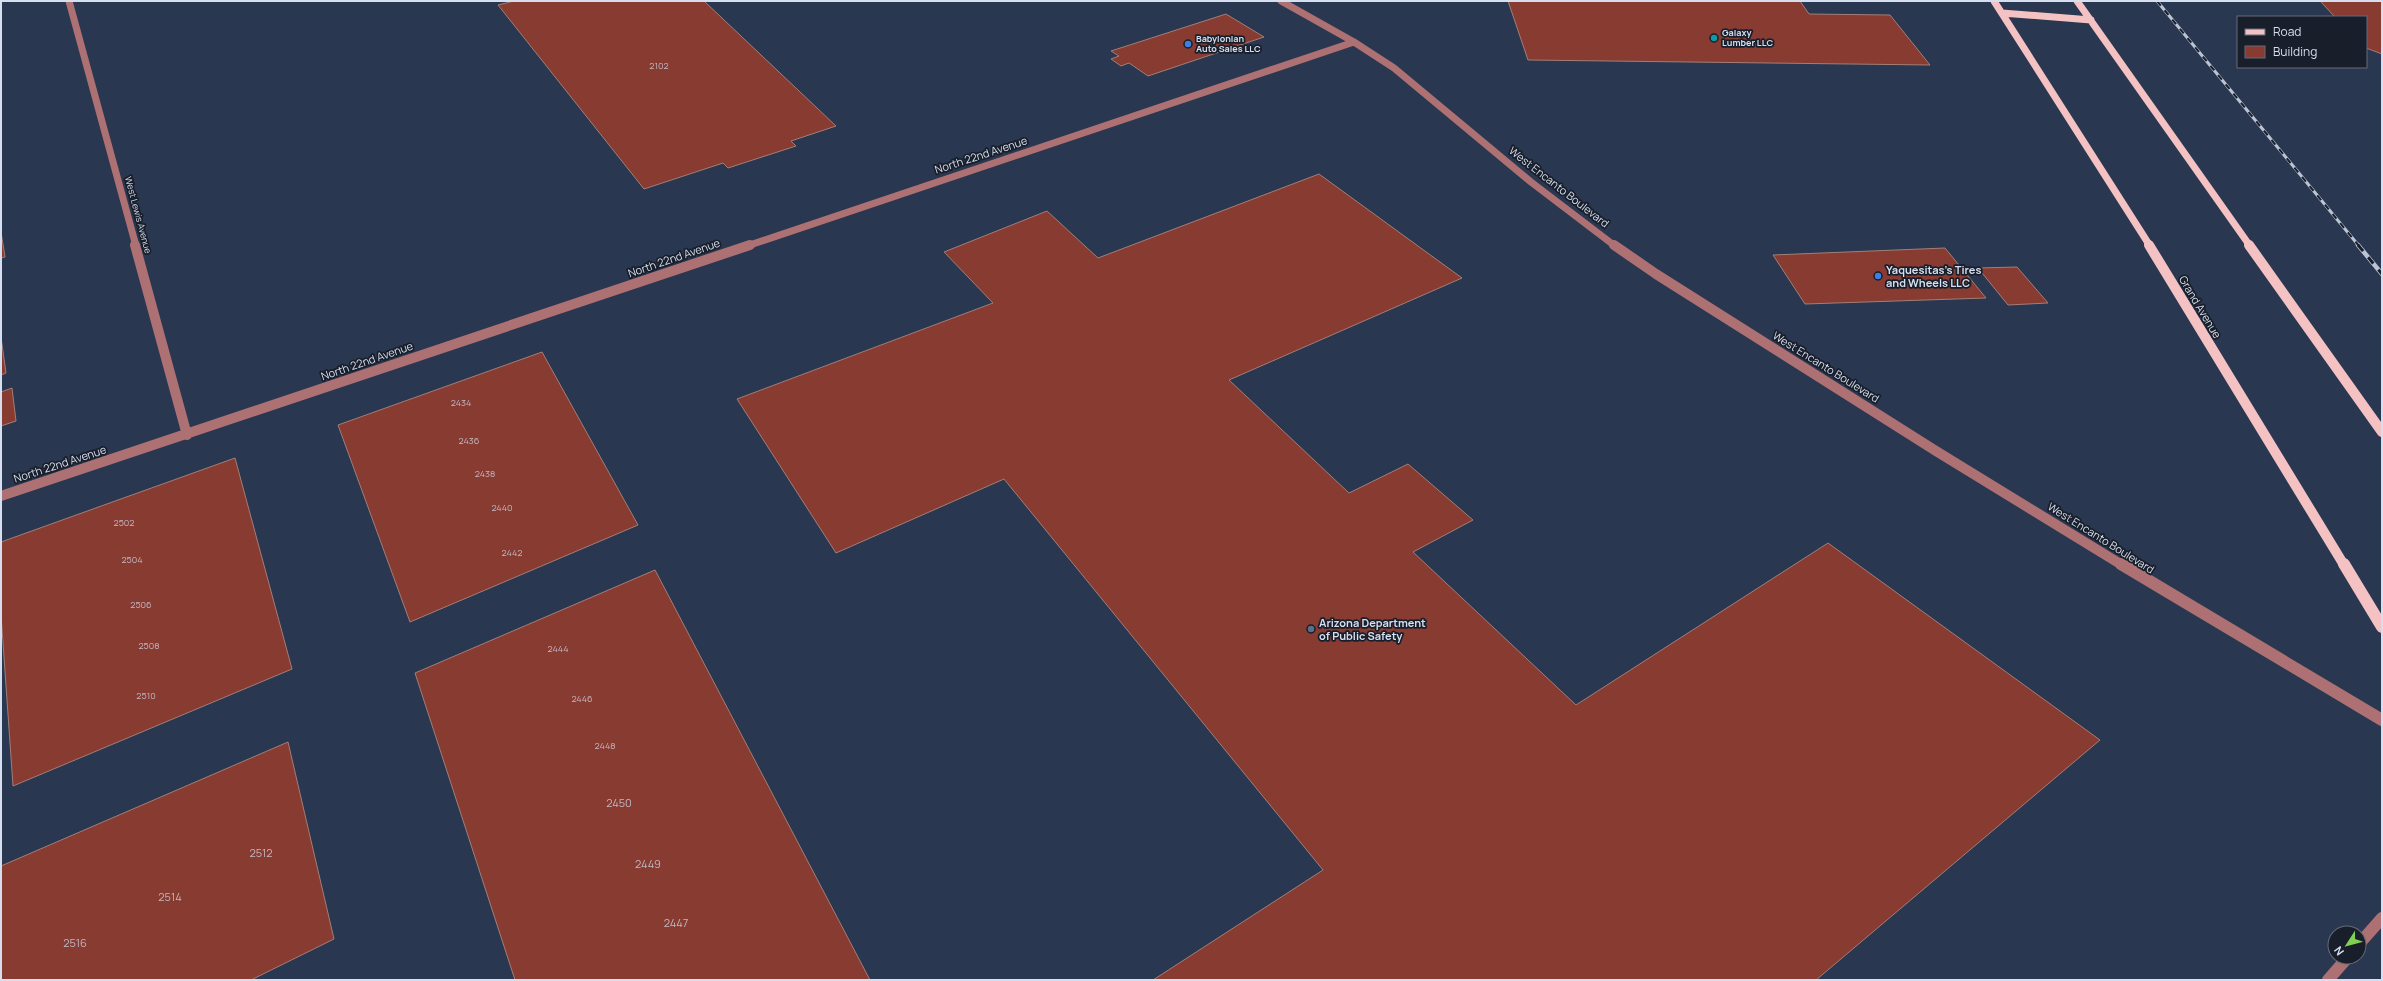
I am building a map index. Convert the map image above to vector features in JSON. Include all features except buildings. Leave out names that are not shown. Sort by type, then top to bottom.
[{"type":"main road","name":"Grand Avenue","points":[[1994,1],[2143,235],[2382,627]]},
{"type":"main road","points":[[2077,1],[2382,432]]},
{"type":"main road","points":[[2002,14],[2091,20]]},
{"type":"street","name":"West Lewis Avenue","points":[[70,1],[187,435]]},
{"type":"street","name":"West Encanto Boulevard","points":[[1281,1],[1354,42],[1394,68],[1585,225],[1656,274],[1964,467],[2243,639],[2382,720]]},
{"type":"street","name":"North 22nd Avenue","points":[[1,496],[187,435],[1354,42]]},
{"type":"street","points":[[2367,935],[2382,918]]},
{"type":"street","points":[[2328,980],[2341,965]]},
{"type":"railway","points":[[2157,1],[2359,246]]},
{"type":"railway","points":[[2358,245],[2382,274]]},
{"type":"place","name":"Galaxy Lumber LLC","points":[[1714,38]]},
{"type":"place","name":"Babylonian Auto Sales LLC","points":[[1188,44]]},
{"type":"place","name":"Yaquesitas's Tires and Wheels LLC","points":[[1878,276]]},
{"type":"place","name":"Arizona Department of Public Safety","points":[[1311,629]]}]
